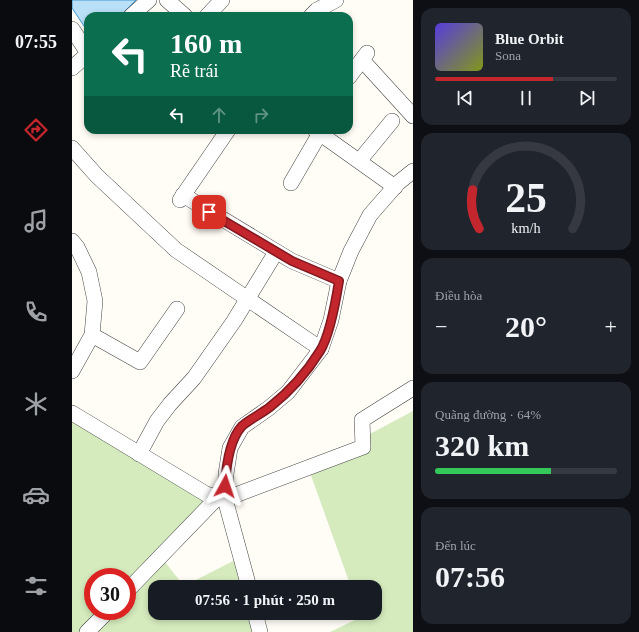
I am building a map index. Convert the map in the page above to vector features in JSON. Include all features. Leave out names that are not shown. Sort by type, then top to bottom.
[{"type":"street","points":[[136,12],[149,0]]},
{"type":"street","points":[[167,0],[180,12]]},
{"type":"street","points":[[211,12],[222,0]]},
{"type":"street","points":[[315,12],[336,0]]},
{"type":"street","points":[[72,29],[84,48]]},
{"type":"street","points":[[353,71],[364,56],[413,116]]},
{"type":"street","points":[[72,68],[84,58]]},
{"type":"street","points":[[360,160],[392,121]]},
{"type":"street","points":[[225,134],[181,198],[292,261],[339,281]]},
{"type":"street","points":[[291,183],[317,134]]},
{"type":"street","points":[[321,134],[360,160],[395,187]]},
{"type":"street","points":[[72,148],[97,176],[176,250],[321,349]]},
{"type":"street","points":[[246,580],[221,499],[230,448],[242,427],[269,408],[288,392],[306,372],[321,349],[331,320],[339,281],[351,250],[370,215],[395,187],[413,171]]},
{"type":"street","points":[[72,241],[77,247],[89,272],[95,301],[92,335],[72,371]]},
{"type":"street","points":[[139,454],[157,421],[170,404],[194,378],[248,299],[276,252]]},
{"type":"street","points":[[92,335],[140,362],[177,309]]},
{"type":"street","points":[[136,582],[221,499],[363,447],[362,420],[413,388]]},
{"type":"street","points":[[72,413],[206,494],[221,499]]},
{"type":"street","points":[[87,632],[99,620]]},
{"type":"street","points":[[257,620],[260,632]]},
{"type":"green space","points":[[413,411],[413,632],[330,632],[355,620],[382,620],[382,580],[348,580],[308,467]]},
{"type":"green space","points":[[72,412],[217,498],[161,557],[179,580],[148,580],[148,620],[258,620],[261,632],[72,632]]},
{"type":"green space","points":[[241,557],[247,580],[196,580]]},
{"type":"water","points":[[72,0],[136,0],[124,12],[84,12],[84,26],[72,8]]},
{"type":"route","points":[[209,212],[292,261],[339,281],[331,320],[321,349],[306,372],[288,392],[269,408],[242,427],[230,448],[225,486]]}]
